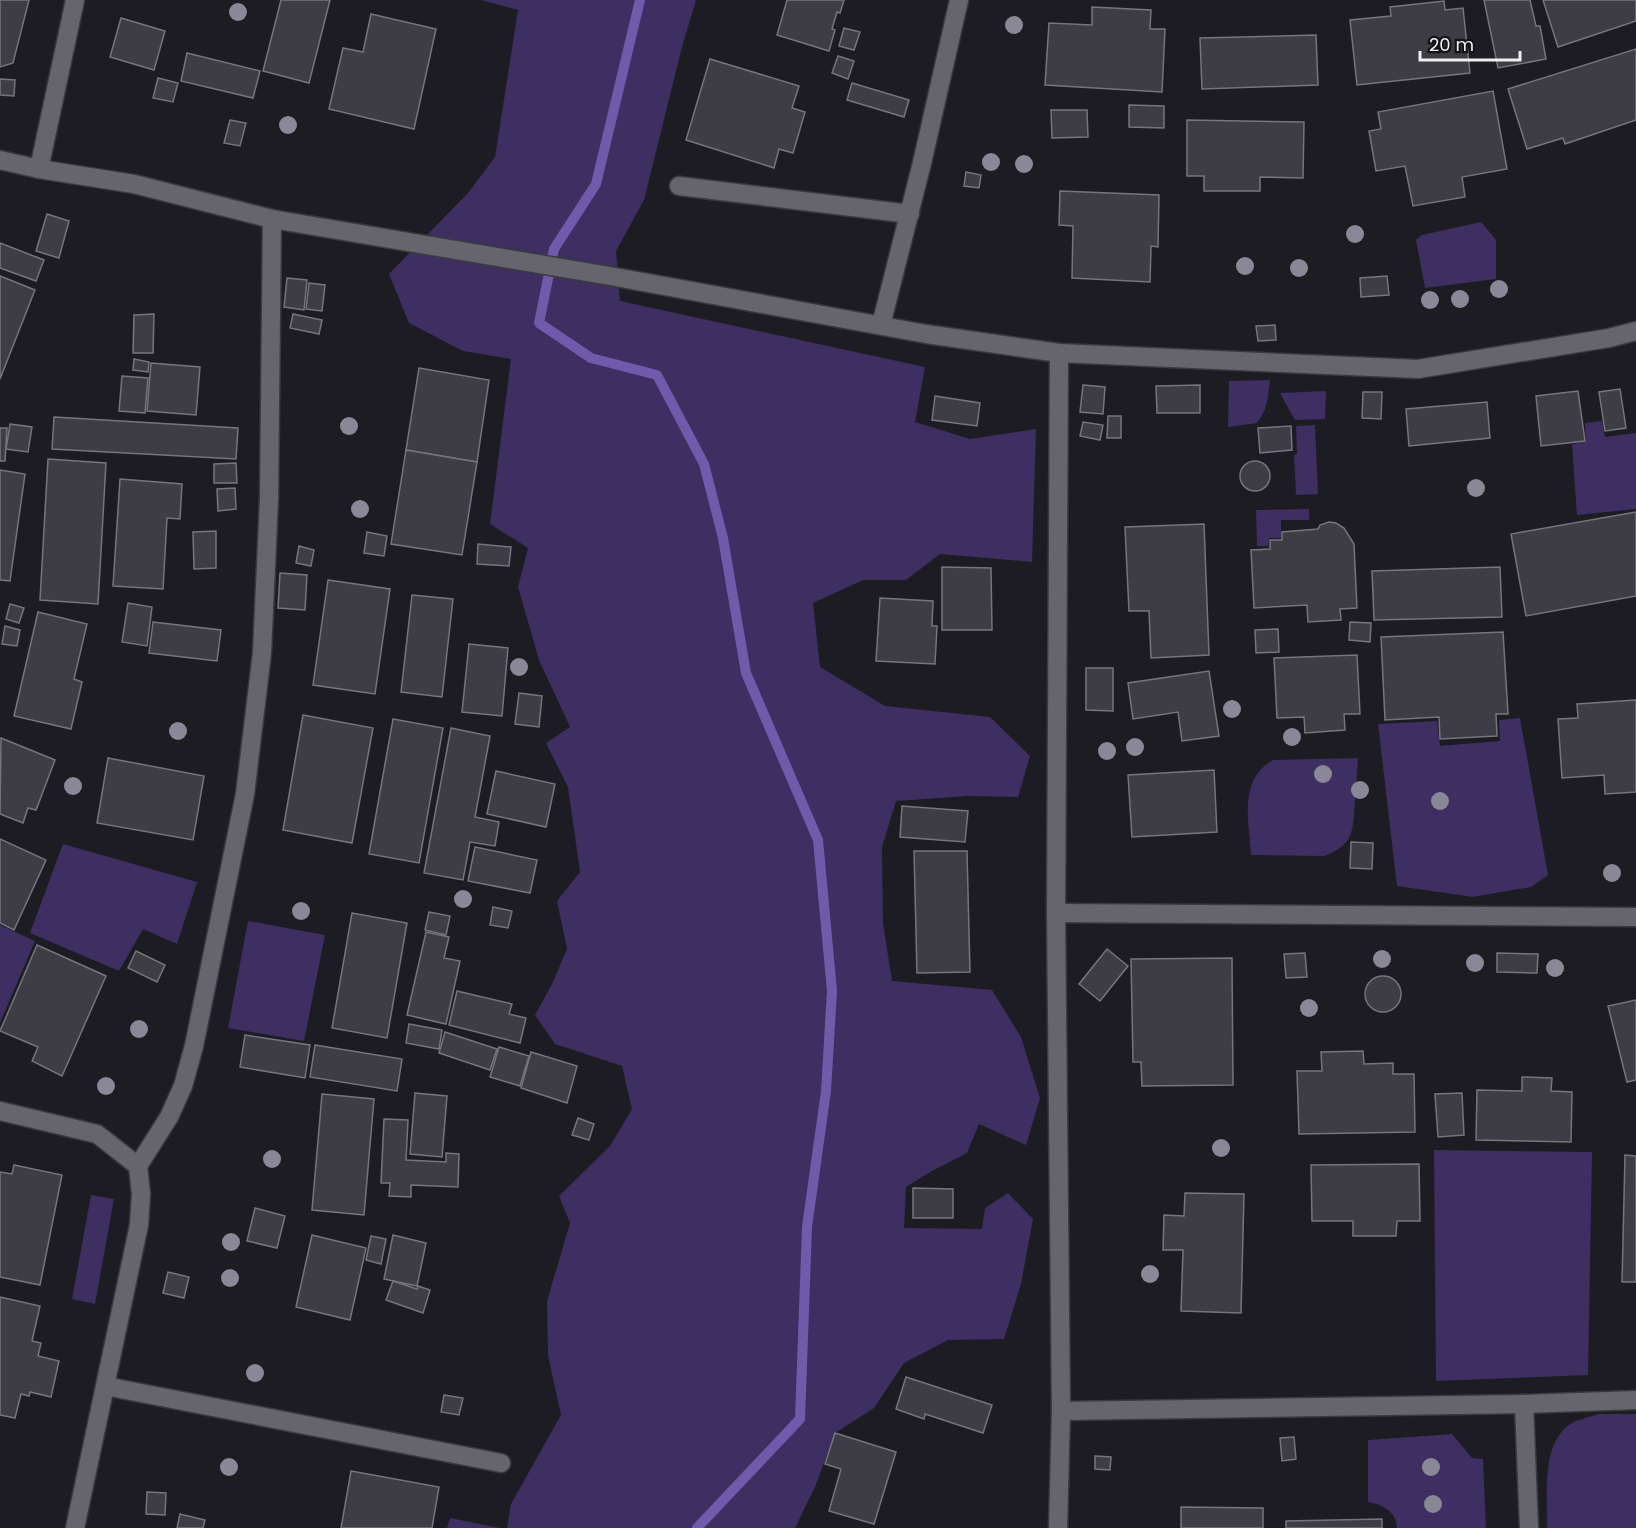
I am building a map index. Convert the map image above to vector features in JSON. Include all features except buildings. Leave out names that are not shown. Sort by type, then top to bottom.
[{"type":"street","points":[[39,169],[75,0]]},
{"type":"street","points":[[882,325],[959,0]]},
{"type":"street","points":[[0,160],[39,169],[134,183],[272,219],[610,276],[926,334],[1059,353],[1418,369],[1609,338],[1636,331]]},
{"type":"street","points":[[679,186],[910,214]]},
{"type":"street","points":[[75,1528],[139,1225],[141,1194],[138,1166],[169,1117],[183,1086],[194,1046],[245,794],[262,653],[269,489],[272,219]]},
{"type":"street","points":[[1058,1528],[1061,1411],[1056,913],[1059,353]]},
{"type":"street","points":[[1056,913],[1636,917]]},
{"type":"street","points":[[0,1111],[97,1134],[138,1166]]},
{"type":"street","points":[[105,1386],[501,1462]]},
{"type":"street","points":[[1061,1411],[1524,1404],[1636,1400]]},
{"type":"street","points":[[1524,1404],[1529,1528]]},
{"type":"shaded area","points":[[481,0],[696,0],[644,200],[616,251],[620,301],[925,367],[915,422],[970,439],[1036,429],[1032,562],[940,554],[906,580],[863,580],[813,603],[820,667],[885,706],[990,717],[1030,756],[1018,797],[968,796],[896,801],[882,847],[883,923],[892,981],[992,990],[1021,1037],[1040,1098],[1026,1145],[979,1124],[967,1153],[906,1187],[904,1228],[982,1229],[985,1208],[1008,1193],[1033,1219],[1021,1284],[1004,1339],[948,1340],[904,1363],[874,1408],[835,1433],[815,1487],[795,1528],[507,1528],[511,1504],[561,1415],[548,1355],[547,1301],[570,1223],[559,1196],[610,1146],[632,1109],[622,1066],[555,1044],[535,1015],[567,949],[557,901],[580,872],[568,787],[546,743],[570,727],[539,660],[518,587],[528,548],[490,524],[511,359],[463,351],[409,323],[389,274],[468,193],[495,157],[518,10]]},
{"type":"shaded area","points":[[1481,222],[1496,240],[1496,279],[1425,288],[1416,240],[1422,235]]},
{"type":"shaded area","points":[[1270,380],[1265,407],[1257,423],[1228,427],[1229,381]]},
{"type":"shaded area","points":[[1326,391],[1325,419],[1295,420],[1280,393]]},
{"type":"shaded area","points":[[1602,421],[1605,437],[1636,433],[1636,509],[1577,515],[1572,444],[1586,442],[1585,423]]},
{"type":"shaded area","points":[[1315,425],[1318,494],[1296,495],[1294,455],[1297,454],[1296,426]]},
{"type":"shaded area","points":[[1309,509],[1309,520],[1281,520],[1281,538],[1269,538],[1268,546],[1257,546],[1256,510]]},
{"type":"shaded area","points":[[1520,718],[1548,875],[1531,887],[1473,897],[1397,886],[1378,724],[1437,721],[1440,746],[1500,741],[1499,720]]},
{"type":"shaded area","points":[[1358,758],[1354,819],[1350,835],[1342,847],[1324,856],[1251,855],[1248,802],[1250,790],[1262,768],[1273,760]]},
{"type":"shaded area","points":[[63,844],[197,882],[177,944],[143,929],[119,971],[30,933]]},
{"type":"shaded area","points":[[248,921],[325,935],[304,1041],[228,1028]]},
{"type":"shaded area","points":[[0,925],[35,941],[0,1023]]},
{"type":"shaded area","points":[[1434,1150],[1592,1152],[1588,1375],[1436,1381]]},
{"type":"shaded area","points":[[91,1195],[114,1199],[95,1304],[72,1299]]},
{"type":"shaded area","points":[[1599,1414],[1636,1414],[1636,1528],[1547,1528],[1548,1471],[1555,1443],[1572,1423]]},
{"type":"shaded area","points":[[1452,1434],[1472,1458],[1483,1459],[1486,1528],[1397,1528],[1392,1513],[1368,1502],[1368,1440]]},
{"type":"shaded area","points":[[450,1518],[500,1528],[447,1528]]},
{"type":"waterway","points":[[640,0],[596,184],[554,249],[539,323],[591,358],[657,375],[704,464],[723,538],[746,673],[818,840],[832,991],[826,1091],[807,1227],[800,1419],[697,1528]]}]
